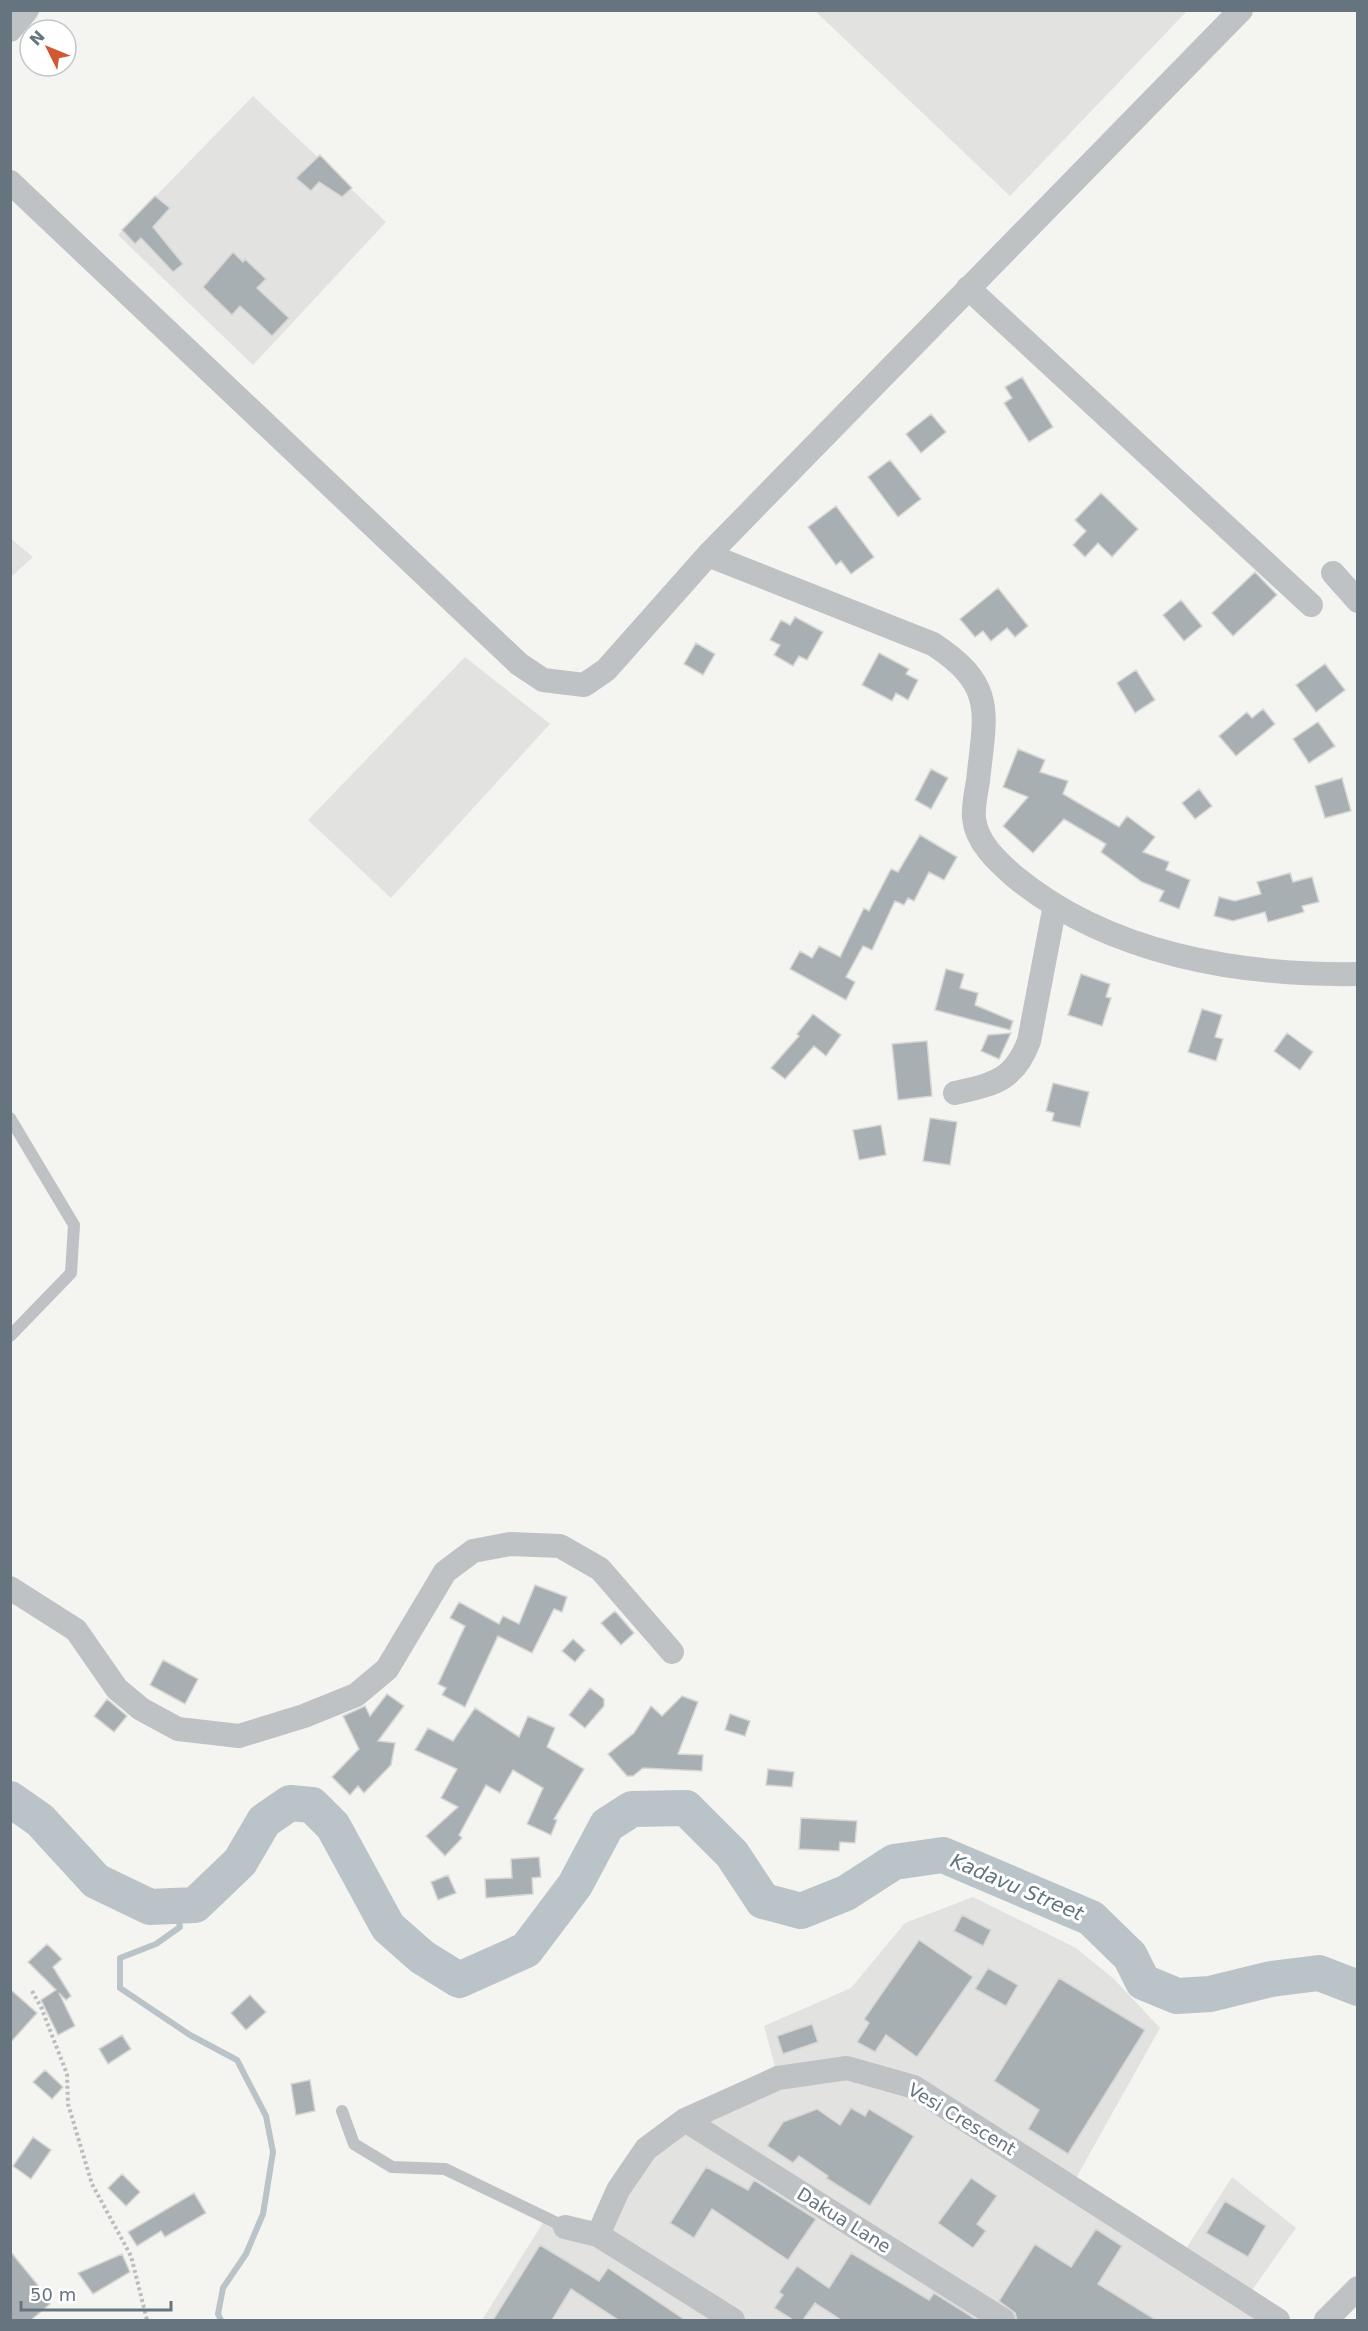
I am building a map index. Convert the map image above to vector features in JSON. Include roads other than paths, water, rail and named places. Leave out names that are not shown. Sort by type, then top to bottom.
[{"type":"street","points":[[10,30],[27,10]]},
{"type":"street","points":[[10,182],[519,664],[543,680],[584,685],[606,670],[708,555],[1241,10]]},
{"type":"street","points":[[968,288],[1311,605]]},
{"type":"street","points":[[708,555],[933,644],[958,660],[979,686],[985,712],[974,818],[980,836],[995,860],[1055,905],[1091,924],[1155,950],[1249,970],[1315,975],[1358,974]]},
{"type":"street","points":[[1333,573],[1358,601]]},
{"type":"street","points":[[955,1093],[993,1084],[1010,1074],[1022,1059],[1029,1041],[1055,905]]},
{"type":"street","points":[[10,1588],[76,1630],[117,1689],[141,1709],[178,1729],[239,1736],[304,1716],[356,1695],[387,1669],[445,1572],[473,1551],[510,1544],[560,1546],[600,1569],[672,1652]]},
{"type":"street","name":"Vesi Crescent","points":[[598,2235],[618,2190],[646,2149],[685,2120],[778,2078],[847,2068],[914,2086],[1278,2320]]},
{"type":"street","name":"Dakua Lane","points":[[685,2120],[1003,2320]]},
{"type":"street","points":[[565,2227],[598,2235],[733,2320]]},
{"type":"street","points":[[1326,2320],[1358,2288]]},
{"type":"lane","points":[[10,1118],[75,1225],[70,1274],[10,1336]]},
{"type":"lane","points":[[342,2111],[354,2144],[392,2167],[445,2169],[565,2227]]},
{"type":"waterway","name":"Kadavu Street","points":[[10,1799],[40,1820],[96,1881],[150,1907],[195,1905],[240,1862],[264,1821],[290,1803],[312,1805],[333,1826],[388,1927],[422,1957],[459,1980],[526,1950],[575,1885],[607,1825],[632,1809],[686,1808],[732,1854],[763,1901],[801,1911],[846,1893],[894,1862],[943,1855],[1091,1918],[1130,1956],[1143,1982],[1177,1996],[1210,1994],[1271,1979],[1319,1973],[1358,1988]]},
{"type":"waterway","points":[[175,1907],[180,1927],[156,1944],[120,1958],[120,1988],[190,2035],[237,2060],[266,2116],[273,2152],[263,2214],[246,2254],[223,2288],[218,2314],[221,2320]]}]
